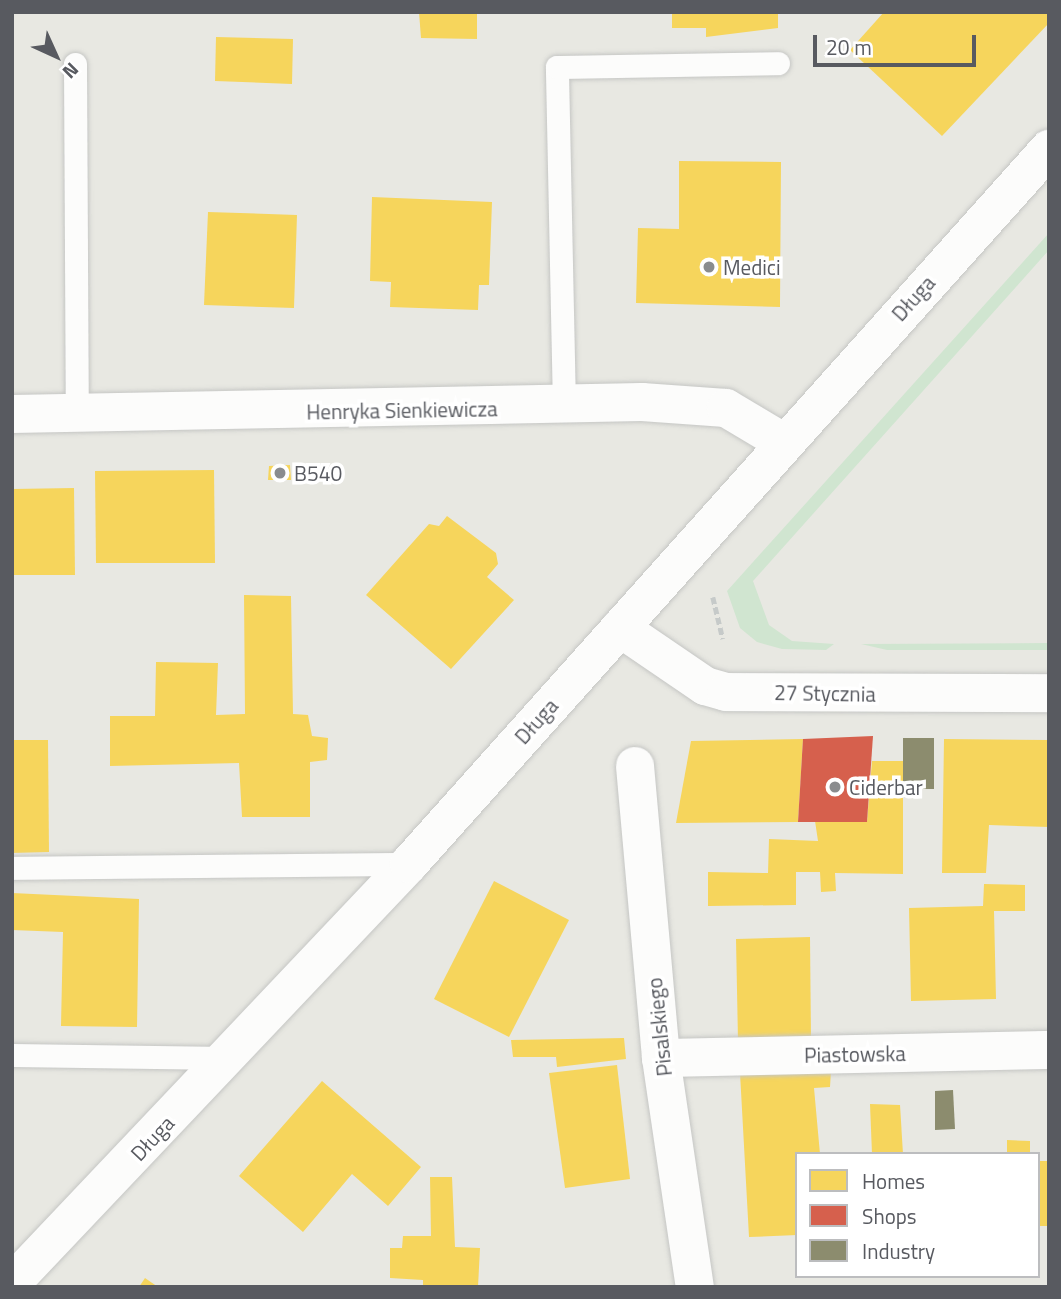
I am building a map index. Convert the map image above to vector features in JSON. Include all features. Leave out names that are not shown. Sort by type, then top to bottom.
[{"type":"street","name":"Długa","points":[[12,1283],[231,1058],[409,864],[783,443],[1049,149]]},
{"type":"street","name":"Henryka Sienkiewicza","points":[[12,414],[564,407],[642,402],[726,408],[783,443]]},
{"type":"street","name":"27 Stycznia","points":[[620,628],[705,687],[726,692],[1049,694]]},
{"type":"street","name":"Pisalskiego","points":[[635,766],[660,1058],[695,1287]]},
{"type":"street","name":"Piastowska","points":[[660,1058],[1049,1050]]},
{"type":"lane","points":[[564,407],[557,68],[778,63]]},
{"type":"lane","points":[[75,64],[77,414]]},
{"type":"lane","points":[[12,868],[409,864]]},
{"type":"lane","points":[[12,1055],[231,1058]]},
{"type":"path","points":[[719,587],[715,623],[728,649]]},
{"type":"green space","points":[[1049,233],[1049,250],[753,581],[769,625],[792,641],[834,644],[826,650],[782,649],[757,642],[740,628],[727,591]]},
{"type":"green space","points":[[1049,643],[1049,650],[887,650],[861,644]]},
{"type":"building: Homes","points":[[419,12],[477,12],[477,39],[421,38]]},
{"type":"building: Homes","points":[[672,12],[778,12],[778,28],[706,37],[706,28],[672,28]]},
{"type":"building: Homes","points":[[884,12],[1049,12],[1049,23],[942,136],[850,50]]},
{"type":"building: Homes","points":[[216,37],[293,39],[292,84],[215,81]]},
{"type":"building: Homes","name":"Medici","points":[[679,161],[781,162],[780,307],[636,303],[638,228],[679,229]]},
{"type":"building: Homes","points":[[372,197],[492,202],[489,285],[479,285],[478,310],[390,307],[391,282],[370,281]]},
{"type":"building: Homes","points":[[208,212],[297,215],[294,308],[204,305]]},
{"type":"building: Homes","name":"B540","points":[[290,465],[291,480],[268,480],[269,466]]},
{"type":"building: Homes","points":[[214,470],[215,563],[96,563],[95,471]]},
{"type":"building: Homes","points":[[74,488],[75,575],[12,575],[12,489]]},
{"type":"building: Homes","points":[[447,516],[496,553],[498,564],[487,577],[514,600],[451,669],[366,595],[429,524],[439,526]]},
{"type":"building: Homes","points":[[244,595],[291,596],[293,714],[308,715],[312,736],[328,738],[327,760],[310,762],[310,817],[242,817],[239,763],[110,766],[110,716],[155,716],[156,662],[218,663],[216,715],[245,714]]},
{"type":"building: Homes","points":[[803,739],[798,822],[676,823],[691,741]]},
{"type":"building: Homes","points":[[944,739],[1049,740],[1049,827],[989,825],[986,873],[942,873]]},
{"type":"building: Homes","points":[[12,740],[48,740],[49,852],[12,853]]},
{"type":"building: Homes","points":[[872,761],[903,761],[903,874],[835,873],[836,891],[821,892],[820,872],[796,872],[796,905],[708,906],[708,872],[768,873],[769,839],[818,841],[815,821],[867,822]]},
{"type":"building: Homes","points":[[494,881],[569,920],[509,1037],[434,999]]},
{"type":"building: Homes","points":[[984,884],[1025,885],[1025,911],[994,911],[996,999],[911,1001],[909,908],[983,906]]},
{"type":"building: Homes","points":[[12,893],[139,899],[137,1027],[61,1026],[63,932],[12,930]]},
{"type":"building: Homes","points":[[810,937],[811,1040],[738,1041],[736,939]]},
{"type":"building: Homes","points":[[624,1038],[626,1059],[557,1067],[556,1057],[513,1057],[511,1040]]},
{"type":"building: Homes","points":[[617,1065],[630,1179],[565,1188],[549,1073]]},
{"type":"building: Homes","points":[[831,1071],[830,1087],[814,1088],[820,1152],[795,1152],[795,1235],[749,1237],[740,1073]]},
{"type":"building: Homes","points":[[322,1081],[421,1167],[388,1206],[352,1174],[303,1232],[239,1176]]},
{"type":"building: Homes","points":[[870,1104],[900,1105],[903,1152],[872,1152]]},
{"type":"building: Homes","points":[[1007,1140],[1030,1141],[1030,1152],[1007,1152]]},
{"type":"building: Homes","points":[[1040,1161],[1049,1161],[1049,1226],[1040,1226]]},
{"type":"building: Homes","points":[[430,1177],[452,1177],[455,1247],[480,1248],[478,1287],[423,1287],[423,1280],[390,1278],[390,1248],[402,1248],[403,1236],[431,1236]]},
{"type":"building: Homes","points":[[145,1278],[158,1287],[139,1287]]},
{"type":"building: Shops","name":"Ciderbar","points":[[873,736],[867,822],[798,822],[803,739]]},
{"type":"building: Industry","points":[[903,738],[934,738],[934,789],[903,789]]},
{"type":"building: Industry","points":[[953,1090],[955,1129],[935,1130],[935,1091]]},
{"type":"place","name":"Medici","points":[[709,267]]},
{"type":"place","name":"B540","points":[[280,473]]},
{"type":"place","name":"Ciderbar","points":[[835,787]]}]
